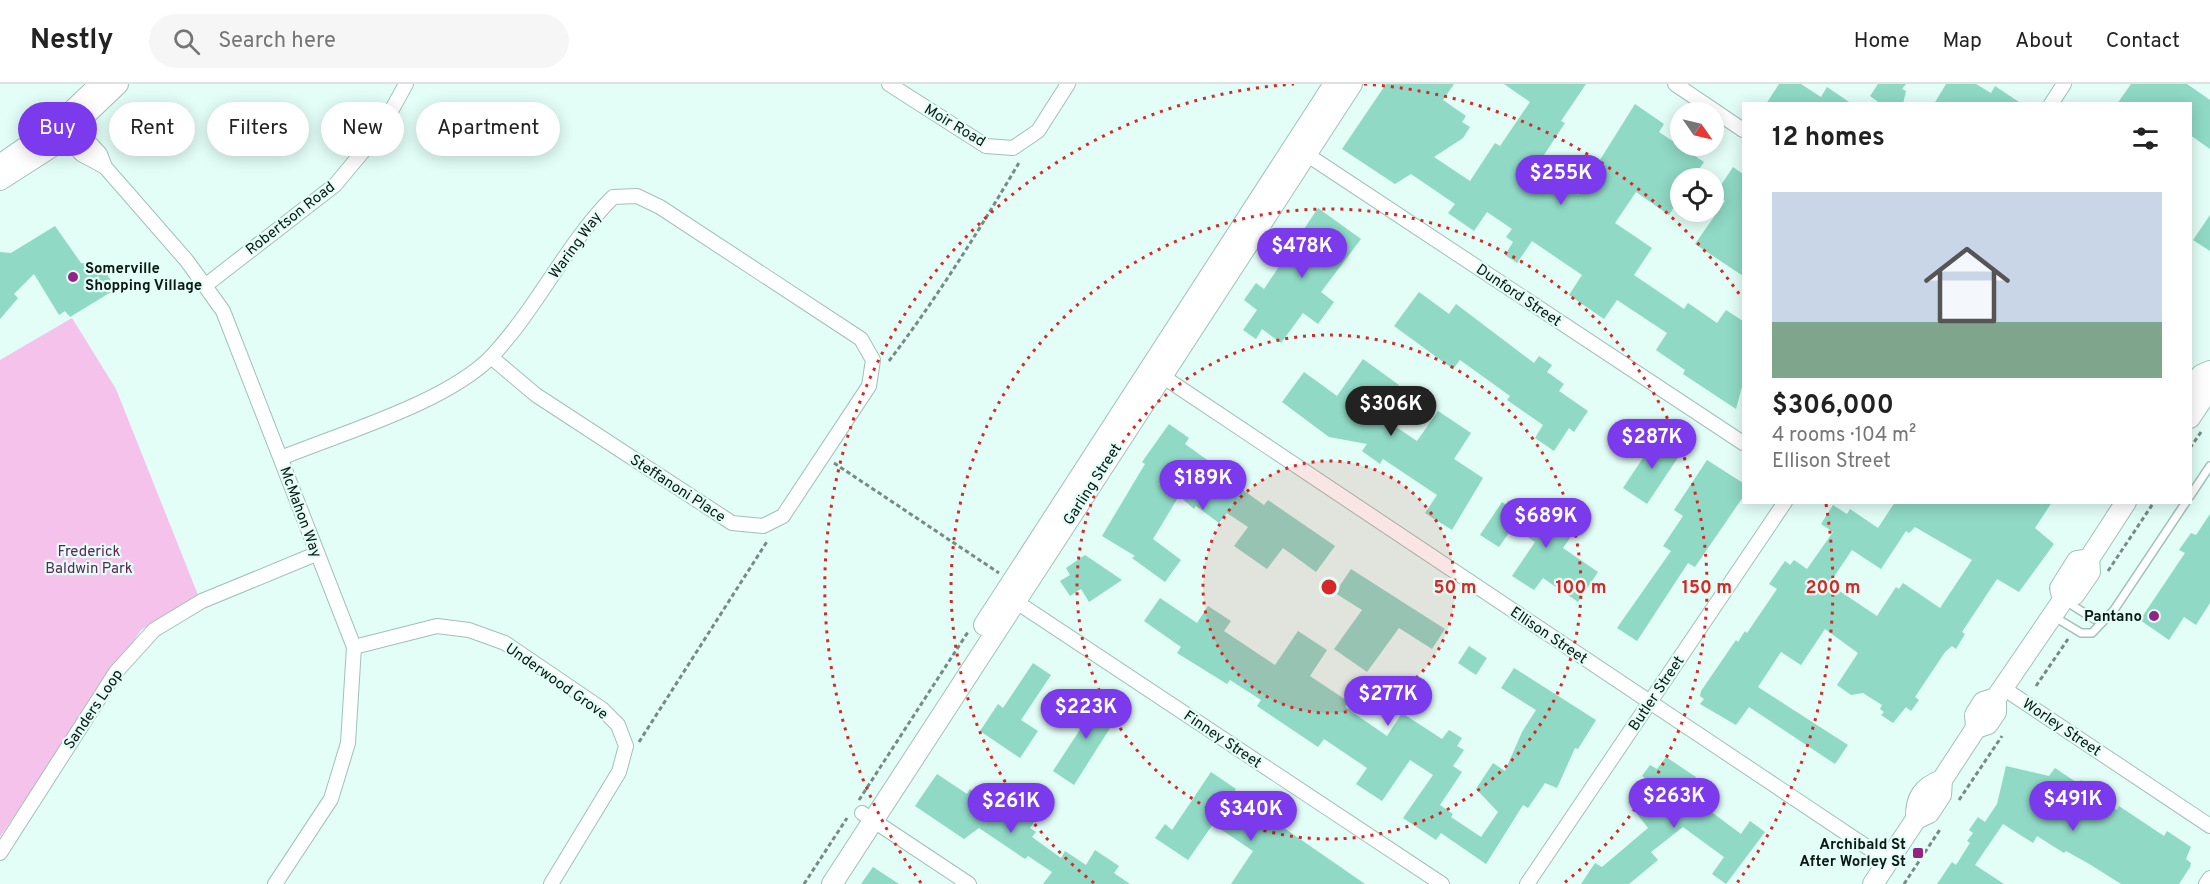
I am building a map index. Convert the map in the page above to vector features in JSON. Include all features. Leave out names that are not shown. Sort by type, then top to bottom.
[{"type":"street","points":[[86,102],[100,84]]},
{"type":"street","points":[[96,102],[118,84]]},
{"type":"street","name":"Robertson Road","points":[[206,285],[335,185],[380,131],[406,84]]},
{"type":"street","name":"Moir Road","points":[[889,84],[986,146],[1013,148],[1038,131],[1068,84]]},
{"type":"street","name":"Garling Street","points":[[1301,150],[1334,84]]},
{"type":"street","name":"Garling Street","points":[[817,884],[860,813],[1008,590],[1157,373],[1301,150],[1352,84]]},
{"type":"street","points":[[1675,84],[1742,129]]},
{"type":"street","points":[[2052,102],[2064,84]]},
{"type":"street","name":"Dunford Street","points":[[1301,150],[1742,443]]},
{"type":"street","name":"McMahon Way","points":[[97,152],[105,167],[206,285],[223,311],[316,554],[354,646],[348,743],[331,799],[275,884]]},
{"type":"street","points":[[0,165],[18,155]]},
{"type":"street","points":[[0,180],[30,156]]},
{"type":"street","name":"Waring Way","points":[[281,458],[428,399],[472,374],[513,332],[590,220],[613,197],[637,196],[660,207],[861,339],[873,360],[869,386]]},
{"type":"street","name":"Steffanoni Place","points":[[491,357],[536,394],[732,523],[763,526],[783,516]]},
{"type":"street","points":[[2192,389],[2201,375],[2210,370]]},
{"type":"street","name":"Ellison Street","points":[[1157,373],[1888,861]]},
{"type":"street","points":[[783,516],[869,386]]},
{"type":"street","points":[[2192,415],[2210,388]]},
{"type":"street","name":"Butler Street","points":[[1527,884],[1784,504]]},
{"type":"street","points":[[1873,884],[1916,819],[1929,813],[1941,795],[1942,780],[1976,728],[1988,724],[1996,712],[1999,693],[2057,607],[2074,595],[2090,572],[2089,559],[2125,504]]},
{"type":"street","name":"Sanders Loop","points":[[0,853],[116,672],[154,630],[202,601],[316,554]]},
{"type":"street","name":"Finney Street","points":[[1008,590],[1443,884]]},
{"type":"street","name":"Underwood Grove","points":[[354,646],[437,626],[469,630],[505,643],[602,709],[618,725],[626,746],[619,772],[551,884]]},
{"type":"street","name":"Worley Street","points":[[1999,693],[2210,826]]},
{"type":"street","points":[[860,813],[969,884]]},
{"type":"street","name":"Garling Street","points":[[832,884],[860,813]]},
{"type":"street","points":[[2206,884],[2210,878]]},
{"type":"lane","points":[[2192,493],[2210,466]]},
{"type":"lane","points":[[2057,607],[2081,633],[2092,633],[2108,618],[2185,504]]},
{"type":"lane","points":[[2057,607],[2094,619],[2108,618]]},
{"type":"path","points":[[869,386],[909,334],[994,206],[1022,159]]},
{"type":"path","points":[[823,456],[1008,590]]},
{"type":"path","points":[[2107,572],[2153,504]]},
{"type":"path","points":[[638,743],[783,516]]},
{"type":"path","points":[[804,884],[860,813],[972,626]]},
{"type":"path","points":[[2036,686],[2068,639]]},
{"type":"green space","name":"Frederick Baldwin Park","points":[[72,318],[116,389],[198,595],[141,630],[0,837],[0,360]]},
{"type":"building","points":[[1386,84],[1454,84],[1443,100],[1466,116],[1462,122],[1470,127],[1463,138],[1434,157],[1470,181],[1495,143],[1500,146],[1530,102],[1504,84],[1586,84],[1561,121],[1565,123],[1536,167],[1578,195],[1635,104],[1664,124],[1659,132],[1670,139],[1670,156],[1695,156],[1704,162],[1700,168],[1670,168],[1669,215],[1636,192],[1615,223],[1652,248],[1634,275],[1684,309],[1688,303],[1717,323],[1726,310],[1742,320],[1742,387],[1736,409],[1683,374],[1685,370],[1656,350],[1667,333],[1617,300],[1604,319],[1569,295],[1582,275],[1532,241],[1517,263],[1505,255],[1513,242],[1506,237],[1512,229],[1487,212],[1474,231],[1448,213],[1455,204],[1411,174],[1395,184],[1342,149]]},
{"type":"building","points":[[1779,84],[1801,84],[1821,97],[1827,87],[1849,102],[1767,102]]},
{"type":"building","points":[[1878,84],[1906,84],[1902,89],[1906,91],[1903,102],[1878,102],[1870,96]]},
{"type":"building","points":[[1946,84],[1976,84],[1991,93],[1995,86],[2019,102],[1935,102]]},
{"type":"building","points":[[2131,84],[2187,84],[2210,100],[2210,149],[2192,136],[2192,102],[2118,102]]},
{"type":"building","points":[[1733,167],[1742,173],[1742,275],[1695,244],[1710,222],[1724,222],[1724,180]]},
{"type":"building","points":[[1318,208],[1361,239],[1321,292],[1334,302],[1318,324],[1303,313],[1281,343],[1262,329],[1256,339],[1243,330],[1257,310],[1244,300],[1256,283],[1264,289]]},
{"type":"building","points":[[2210,215],[2210,251],[2193,240]]},
{"type":"building","name":"Somerville Shopping Village","points":[[55,226],[81,263],[102,266],[116,289],[70,317],[65,311],[59,315],[34,274],[14,294],[18,298],[0,319],[0,252],[11,253]]},
{"type":"building","points":[[1419,292],[1449,314],[1456,304],[1534,363],[1539,356],[1552,365],[1547,372],[1564,384],[1559,391],[1588,411],[1574,432],[1569,428],[1554,451],[1535,438],[1543,425],[1507,400],[1510,396],[1460,360],[1453,369],[1394,326]]},
{"type":"building","points":[[1363,359],[1399,385],[1378,415],[1417,441],[1438,411],[1471,433],[1454,459],[1483,478],[1452,530],[1425,513],[1437,495],[1383,459],[1380,464],[1362,451],[1367,444],[1329,437],[1282,402],[1304,372],[1337,396]]},
{"type":"building","points":[[1169,424],[1189,438],[1185,444],[1217,467],[1215,470],[1264,505],[1268,500],[1335,546],[1316,572],[1283,548],[1267,569],[1234,546],[1248,527],[1227,513],[1219,523],[1196,506],[1194,509],[1179,496],[1153,539],[1181,560],[1165,582],[1132,558],[1135,556],[1102,536],[1145,464],[1142,462]]},
{"type":"building","points":[[1657,437],[1681,453],[1647,504],[1623,488]]},
{"type":"building","points":[[1707,460],[1742,482],[1742,498],[1695,567],[1688,563],[1637,641],[1617,628],[1671,551],[1663,546],[1683,516],[1674,510]]},
{"type":"building","points":[[1564,499],[1587,514],[1563,548],[1598,572],[1578,602],[1543,578],[1534,590],[1512,576],[1535,542],[1513,527],[1499,547],[1480,535],[1502,502],[1543,530]]},
{"type":"building","points":[[1894,504],[2051,504],[2035,528],[2054,544],[2019,592],[1997,579],[1962,632],[1965,634],[1956,649],[1952,646],[1945,652],[1915,697],[1919,700],[1911,711],[1906,707],[1893,723],[1881,715],[1884,712],[1880,709],[1882,705],[1863,693],[1851,695],[1837,685],[1858,653],[1825,629],[1801,665],[1781,652],[1758,687],[1848,745],[1835,764],[1749,707],[1736,725],[1700,704],[1704,699],[1700,696],[1701,691],[1736,640],[1738,642],[1745,631],[1747,633],[1777,589],[1769,584],[1785,561],[1790,565],[1794,560],[1807,569],[1833,532],[1821,524],[1833,505],[1847,514],[1850,509],[1878,528]],"holes":[[[1915,527],[1972,560],[1940,608],[1903,583],[1899,589],[1896,587],[1877,616],[1829,584],[1852,550],[1881,569],[1906,531],[1909,533]]]},
{"type":"building","points":[[2210,514],[2210,603],[2196,625],[2184,617],[2169,640],[2140,620],[2185,553],[2179,550],[2191,533],[2196,535]]},
{"type":"building","points":[[1085,555],[1122,580],[1089,602],[1081,589],[1070,596],[1060,581],[1070,575],[1066,568]]},
{"type":"building","points":[[1351,569],[1445,629],[1432,649],[1399,628],[1367,672],[1334,649],[1362,610],[1335,593]]},
{"type":"building","points":[[1160,598],[1197,623],[1208,606],[1231,621],[1224,631],[1275,665],[1298,631],[1327,650],[1310,676],[1349,702],[1345,707],[1387,736],[1402,713],[1442,739],[1449,730],[1462,738],[1457,746],[1464,750],[1453,766],[1462,772],[1440,805],[1453,814],[1451,817],[1481,837],[1498,812],[1476,789],[1493,763],[1505,771],[1522,732],[1536,710],[1501,688],[1514,668],[1596,720],[1578,749],[1575,748],[1557,788],[1545,783],[1528,808],[1523,805],[1486,864],[1441,833],[1436,840],[1403,818],[1433,775],[1410,760],[1382,801],[1356,784],[1367,768],[1324,739],[1318,747],[1257,706],[1261,700],[1230,680],[1227,684],[1177,653],[1181,647],[1144,621]]},
{"type":"building","points":[[1469,646],[1487,658],[1476,675],[1458,663]]},
{"type":"building","points":[[1033,663],[1051,675],[1021,720],[1038,731],[1020,758],[980,731],[998,704],[1003,708]]},
{"type":"building","points":[[1093,696],[1115,710],[1112,714],[1117,717],[1074,785],[1053,771],[1083,725],[1077,721]]},
{"type":"building","points":[[1666,757],[1696,777],[1689,787],[1694,791],[1690,796],[1741,834],[1750,821],[1765,832],[1726,884],[1712,874],[1724,857],[1683,827],[1651,852],[1658,860],[1629,884],[1581,884],[1595,863],[1602,867],[1648,828],[1628,802],[1653,783],[1642,776],[1650,765],[1657,769]]},
{"type":"building","points":[[2006,766],[2049,776],[2055,768],[2079,784],[2081,780],[2095,789],[2092,793],[2117,810],[2119,806],[2164,836],[2167,831],[2191,847],[2186,859],[2191,863],[2190,867],[2179,884],[2121,884],[2037,836],[2033,843],[2003,824],[1975,865],[2004,884],[1937,884],[1952,862],[1956,865],[1970,843],[1967,841],[1973,833],[1969,830],[1978,817],[1985,822],[1997,804]]},
{"type":"building","points":[[1211,772],[1236,789],[1228,801],[1268,828],[1274,821],[1365,884],[1231,884],[1253,851],[1213,824],[1188,860],[1155,838],[1165,824],[1172,830]]},
{"type":"building","points":[[937,774],[967,794],[970,789],[1008,814],[1014,805],[1036,819],[1030,828],[1036,832],[1032,837],[1061,858],[1065,851],[1086,865],[1095,850],[1119,866],[1114,873],[1130,884],[1043,884],[1052,872],[1028,856],[1025,859],[979,828],[964,839],[915,806]]},
{"type":"building","points":[[873,867],[899,884],[861,884]]},
{"type":"place","name":"Somerville Shopping Village","points":[[73,277]]},
{"type":"place","name":"Pantano","points":[[2154,616]]},
{"type":"place","name":"Archibald St After Worley St","points":[[1918,853]]}]
